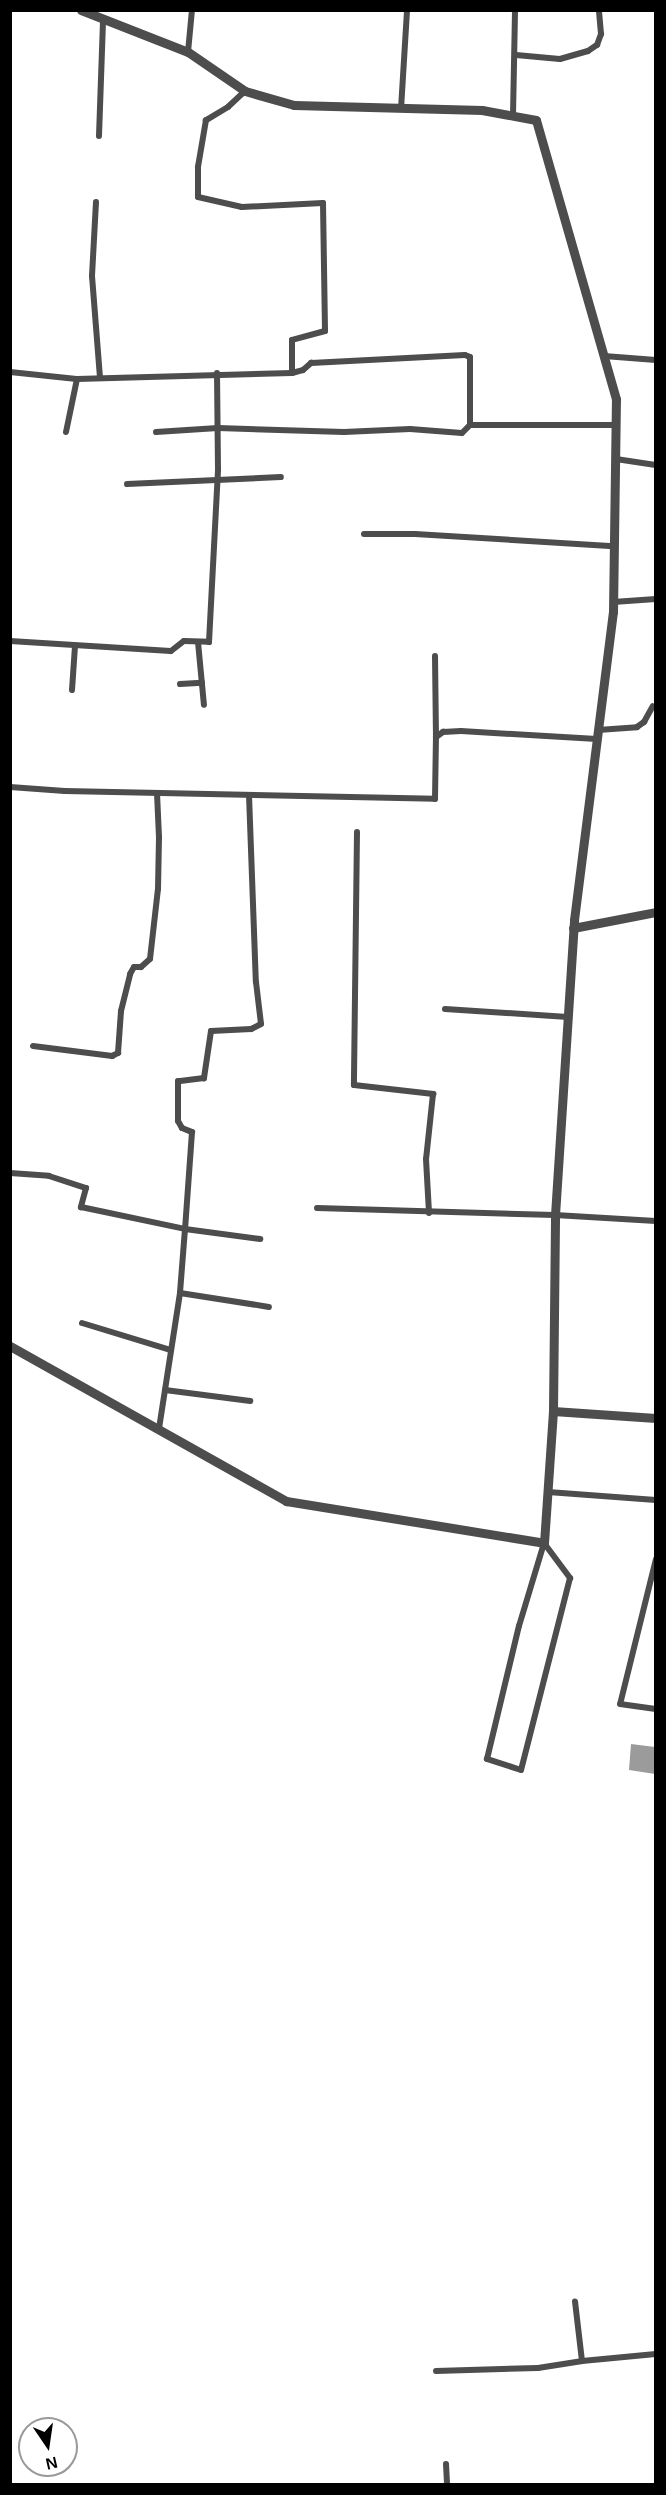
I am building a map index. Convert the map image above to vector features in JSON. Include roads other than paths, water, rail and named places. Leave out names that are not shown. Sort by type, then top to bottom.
[{"type":"street","points":[[10,1346],[286,1501],[544,1543],[570,1578],[521,1770],[487,1759],[519,1626],[544,1543],[553,1411],[555,1215],[573,928],[613,602],[616,399],[536,120],[482,110],[294,105],[245,91],[188,51],[81,10]]},
{"type":"street","points":[[188,51],[192,10]]},
{"type":"street","points":[[401,108],[406,10]]},
{"type":"street","points":[[513,116],[516,55],[515,10]]},
{"type":"street","points":[[516,55],[560,59],[588,51],[597,45],[601,34],[598,10]]},
{"type":"street","points":[[99,136],[104,19]]},
{"type":"street","points":[[245,91],[228,107],[206,120],[198,167],[198,198],[242,207],[322,203],[325,331],[292,340],[292,373]]},
{"type":"street","points":[[96,202],[92,276],[100,378]]},
{"type":"street","points":[[10,372],[77,379],[217,373],[292,373],[303,370],[311,363],[465,355],[470,357],[470,425],[462,433],[410,429],[344,432],[218,428],[156,432]]},
{"type":"street","points":[[604,356],[656,360]]},
{"type":"street","points":[[10,641],[171,651],[175,650],[180,642],[209,642],[217,482],[217,373]]},
{"type":"street","points":[[66,432],[77,379]]},
{"type":"street","points":[[470,425],[616,425]]},
{"type":"street","points":[[616,459],[656,465]]},
{"type":"street","points":[[127,484],[217,482],[281,477]]},
{"type":"street","points":[[364,534],[415,534],[614,546]]},
{"type":"street","points":[[613,602],[656,599]]},
{"type":"street","points":[[198,642],[204,705]]},
{"type":"street","points":[[72,690],[75,646]]},
{"type":"street","points":[[10,787],[157,793],[435,799],[435,656]]},
{"type":"street","points":[[180,684],[202,683]]},
{"type":"street","points":[[436,738],[443,732],[461,731],[597,735],[637,727],[644,722],[653,706]]},
{"type":"street","points":[[33,1046],[112,1056],[118,1053],[121,1011],[130,974],[134,967],[141,967],[150,958],[158,879],[157,793]]},
{"type":"street","points":[[159,1429],[180,1293],[192,1132],[182,1128],[178,1121],[178,1081],[204,1078],[211,1030],[251,1029],[261,1024],[256,982],[249,795]]},
{"type":"street","points":[[357,831],[354,1085],[433,1094],[426,1159],[429,1213]]},
{"type":"street","points":[[573,928],[656,912]]},
{"type":"street","points":[[446,1009],[568,1017]]},
{"type":"street","points":[[10,1173],[49,1176],[86,1188],[81,1207],[185,1228],[260,1239]]},
{"type":"street","points":[[317,1208],[555,1215],[656,1221]]},
{"type":"street","points":[[180,1293],[269,1307]]},
{"type":"street","points":[[82,1323],[171,1350]]},
{"type":"street","points":[[165,1389],[250,1401]]},
{"type":"street","points":[[553,1411],[656,1418]]},
{"type":"street","points":[[548,1492],[656,1500]]},
{"type":"street","points":[[656,1559],[620,1704],[656,1709]]},
{"type":"street","points":[[575,2301],[582,2361]]},
{"type":"street","points":[[436,2371],[538,2368],[656,2354]]},
{"type":"street","points":[[446,2464],[447,2484]]}]
